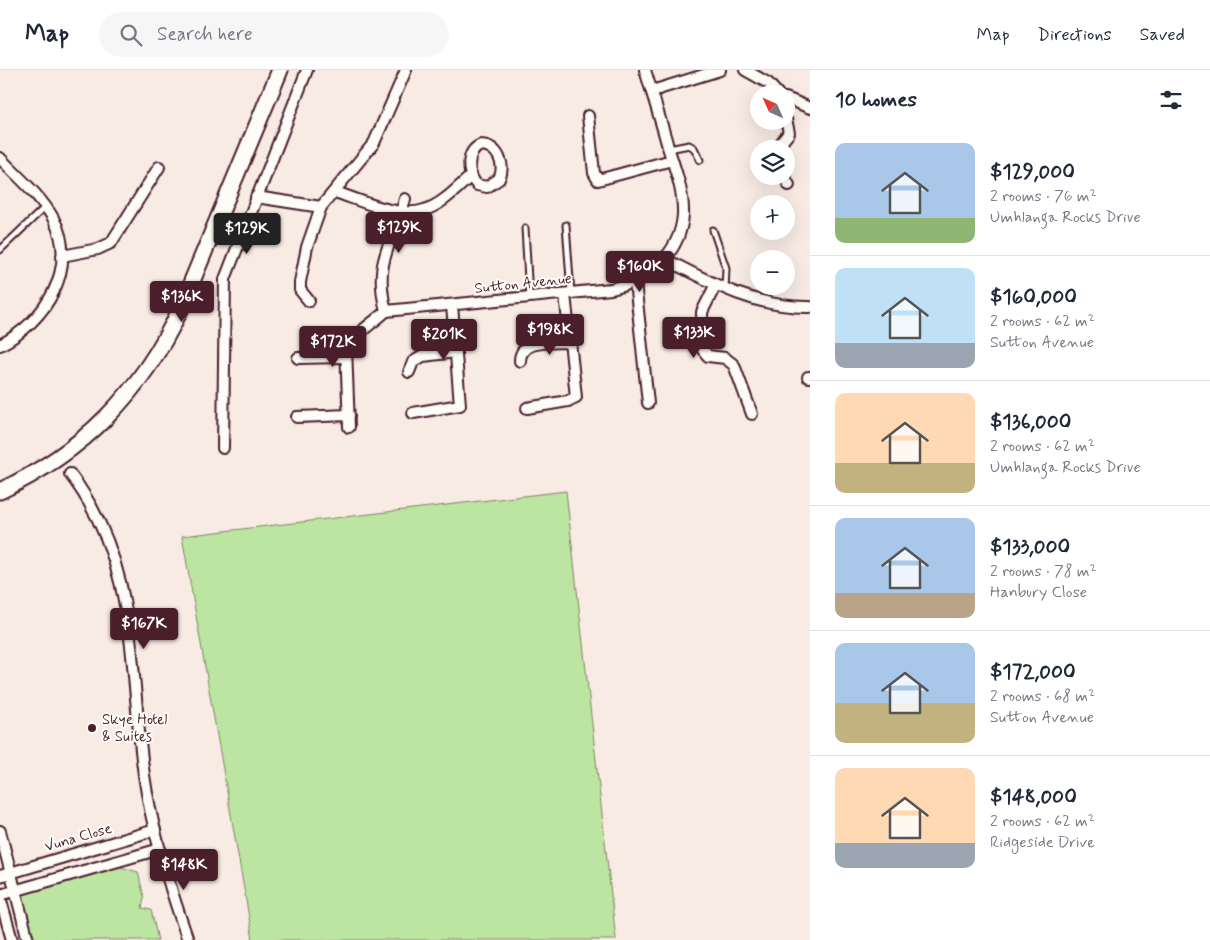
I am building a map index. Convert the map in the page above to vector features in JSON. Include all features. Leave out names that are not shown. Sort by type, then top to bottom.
[{"type":"main road","points":[[0,482],[33,464],[74,437],[111,402],[146,357],[170,311],[268,70]]},
{"type":"main road","points":[[0,491],[49,465],[88,436],[124,399],[164,344],[280,70]]},
{"type":"street","points":[[223,448],[224,286],[256,197],[307,70]]},
{"type":"street","points":[[309,301],[300,290],[300,282],[307,247],[321,207],[374,143],[406,70]]},
{"type":"street","name":"Sutton Avenue","points":[[386,311],[611,289],[634,282],[651,272],[665,259],[677,237],[683,215],[682,199],[646,70]]},
{"type":"street","points":[[652,90],[720,70]]},
{"type":"street","points":[[745,70],[770,85]]},
{"type":"street","points":[[795,102],[810,108]]},
{"type":"street","points":[[588,116],[594,173],[598,180],[672,160]]},
{"type":"street","points":[[0,158],[46,206],[59,233],[62,256],[59,280],[48,304],[29,325],[0,345]]},
{"type":"street","points":[[62,256],[98,249],[111,243],[159,167]]},
{"type":"street","points":[[335,192],[401,213],[426,210],[445,199],[470,176]]},
{"type":"street","points":[[256,197],[321,207]]},
{"type":"street","points":[[350,427],[346,347],[350,340],[370,327],[386,311],[381,288],[381,267],[405,199]]},
{"type":"street","points":[[665,259],[720,288],[786,306],[810,307]]},
{"type":"street","points":[[634,282],[648,403]]},
{"type":"street","points":[[720,288],[702,312],[704,350],[708,356],[725,358],[734,365],[752,414]]},
{"type":"street","points":[[527,408],[575,398],[568,293]]},
{"type":"street","points":[[413,413],[460,405],[452,305]]},
{"type":"street","points":[[520,361],[521,352],[526,346],[570,342]]},
{"type":"street","points":[[409,372],[412,362],[423,356],[456,352]]},
{"type":"street","points":[[298,358],[345,357]]},
{"type":"street","points":[[297,417],[348,414]]},
{"type":"street","points":[[70,474],[85,494],[107,537],[126,601],[143,765],[155,830],[171,892],[188,940]]},
{"type":"street","name":"Vuna Close","points":[[5,874],[155,830]]},
{"type":"street","points":[[0,831],[5,874],[15,890],[28,940]]},
{"type":"street","points":[[12,940],[0,896],[160,848]]},
{"type":"lane","points":[[669,149],[689,145],[694,148],[700,160]]},
{"type":"lane","points":[[0,250],[46,206]]},
{"type":"lane","points":[[566,225],[568,293]]},
{"type":"lane","points":[[525,228],[529,297]]},
{"type":"lane","points":[[713,230],[726,268],[720,288]]},
{"type":"green space","points":[[566,491],[616,940],[253,940],[182,536]]},
{"type":"green space","points":[[117,866],[138,872],[144,897],[142,908],[151,910],[158,940],[24,940],[13,890]]},
{"type":"place","name":"Skye Hotel & Suites","points":[[92,728]]}]
